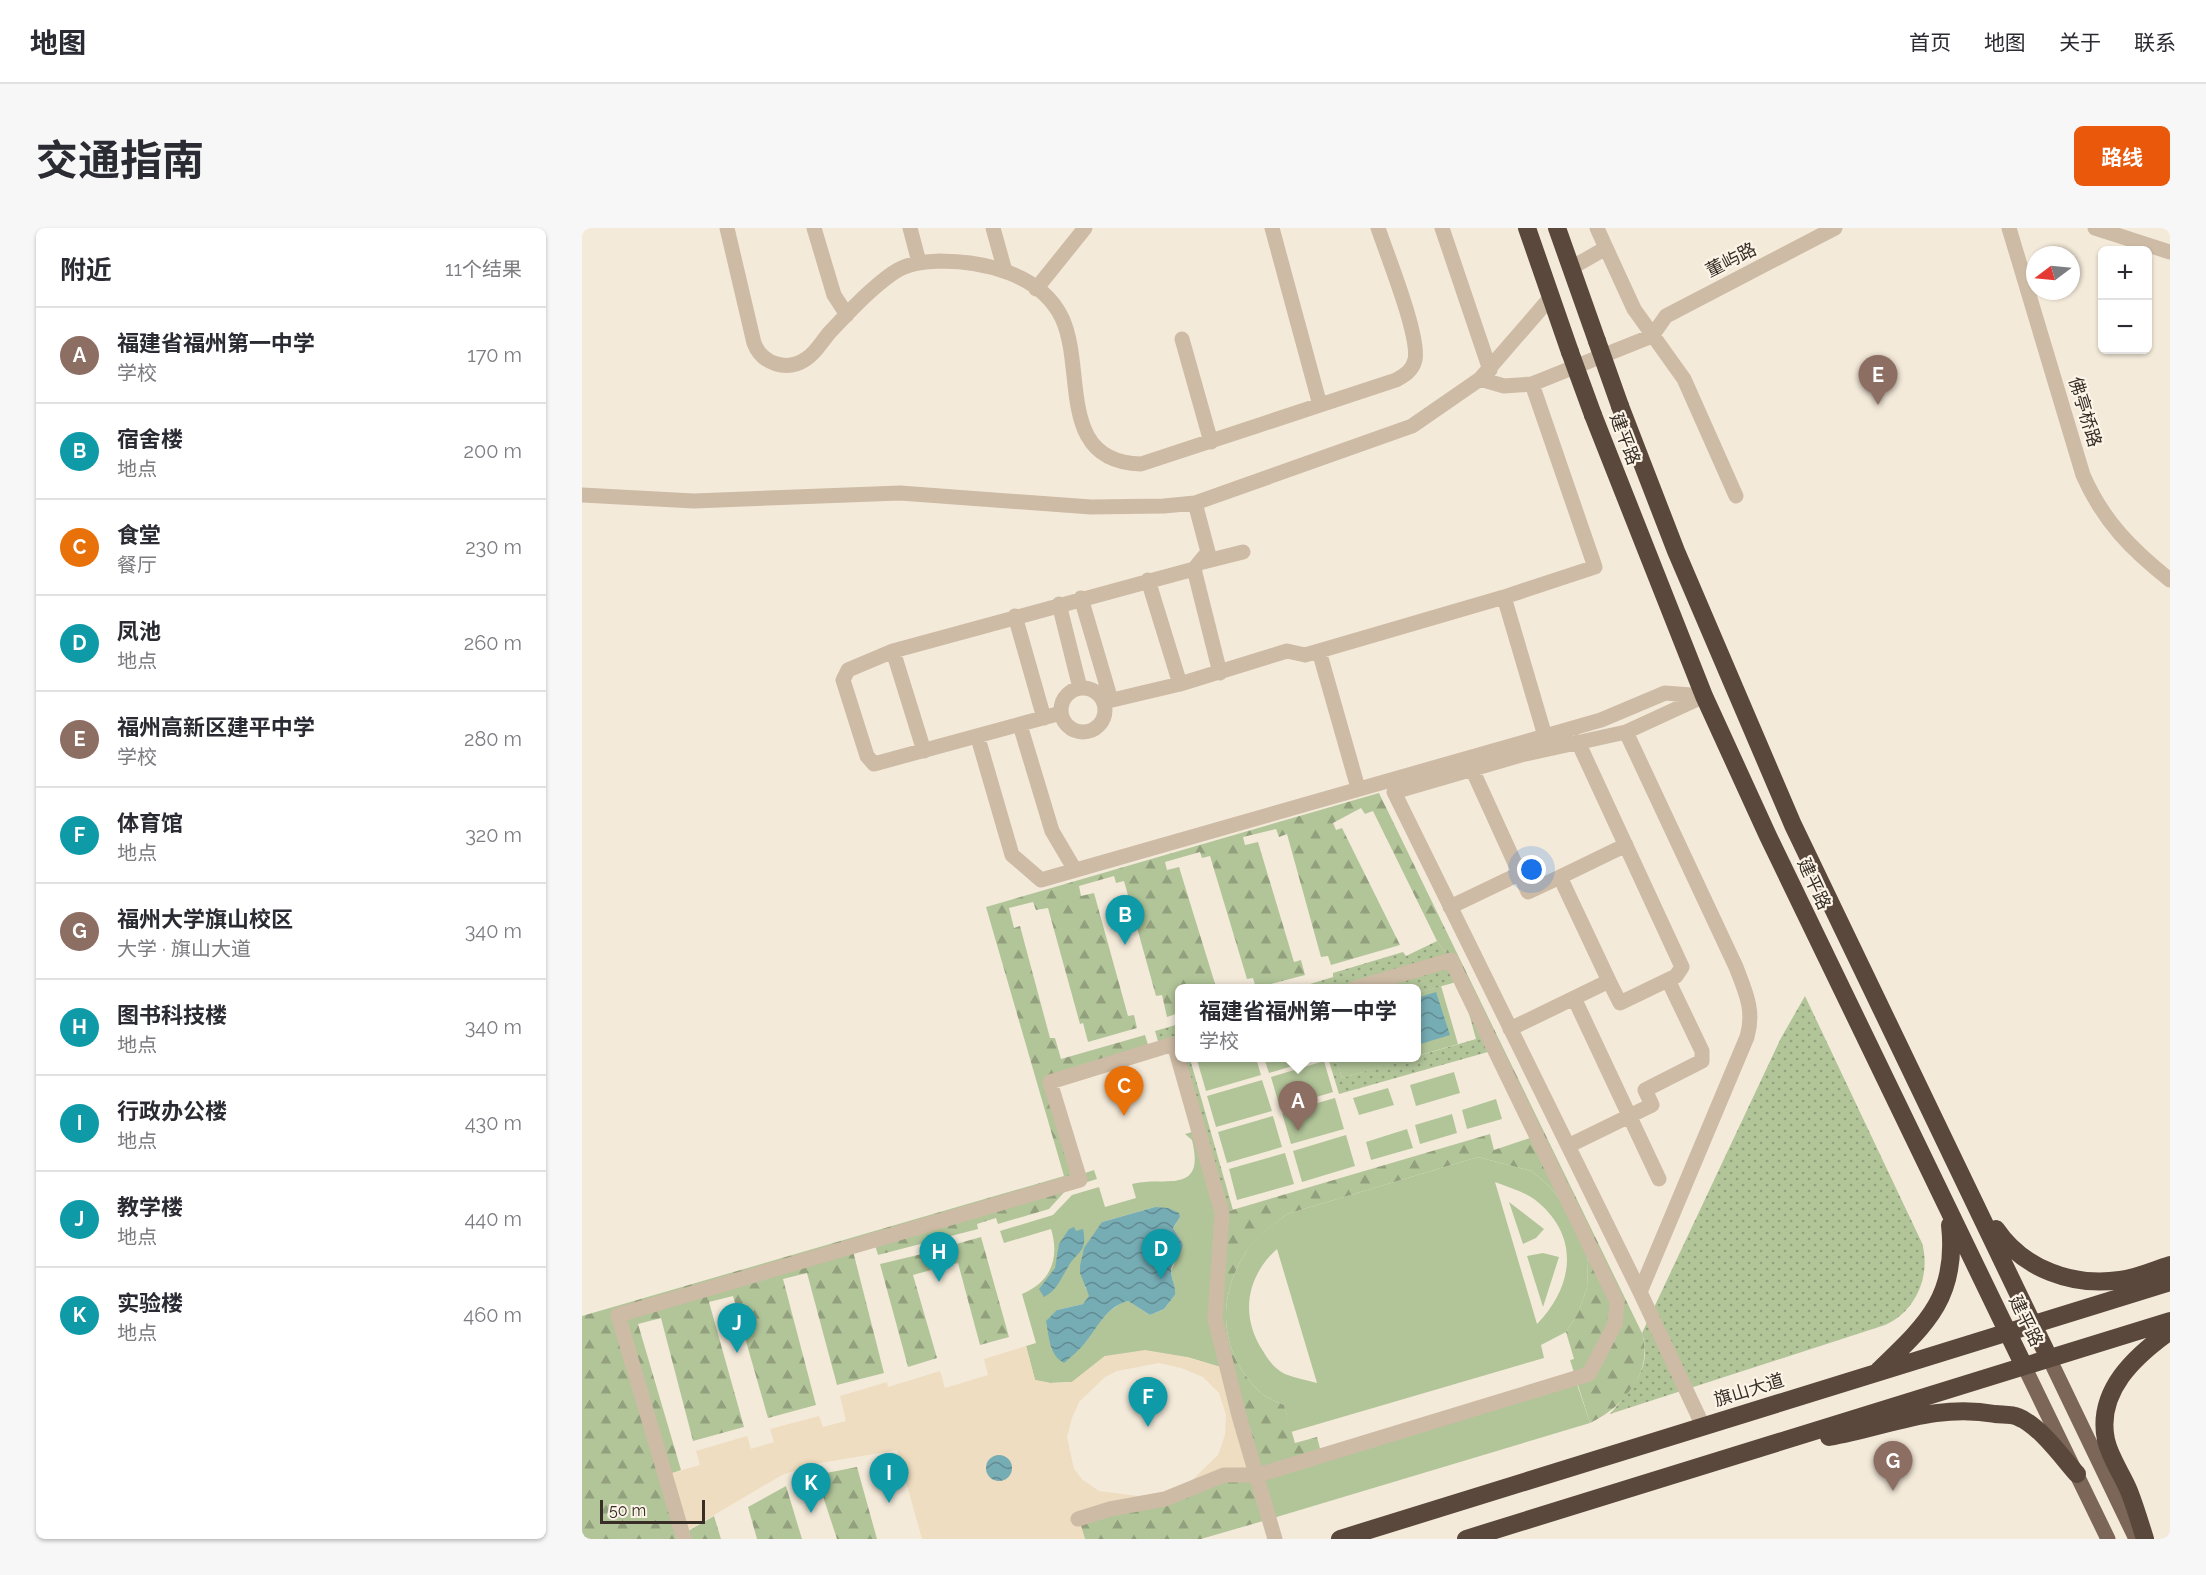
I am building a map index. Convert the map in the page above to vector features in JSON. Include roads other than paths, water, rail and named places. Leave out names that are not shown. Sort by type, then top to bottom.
[{"type":"highway","name":"建平路","points":[[1527,228],[1593,415],[1704,696],[1768,836],[2024,1366]]},
{"type":"highway","name":"建平路","points":[[1557,228],[1620,406],[1680,562],[1788,814],[2049,1359]]},
{"type":"highway","points":[[1968,1186],[2010,1247],[2031,1263],[2055,1274],[2082,1280],[2122,1280],[2170,1265]]},
{"type":"highway","points":[[1878,1372],[1914,1335],[1943,1296],[1950,1275],[1953,1252],[1949,1212]]},
{"type":"highway","name":"旗山大道","points":[[1340,1539],[2170,1282]]},
{"type":"highway","points":[[1466,1539],[2170,1322]]},
{"type":"highway","points":[[2145,1539],[2129,1491],[2106,1442],[2106,1413],[2123,1372],[2144,1350],[2170,1331]]},
{"type":"highway","points":[[1759,1449],[1869,1430],[1936,1411],[1979,1410],[2018,1417],[2045,1437],[2077,1474]]},
{"type":"main road","name":"建平路","points":[[2049,1359],[2136,1539]]},
{"type":"main road","name":"建平路","points":[[2024,1366],[2108,1539]]},
{"type":"street","points":[[727,228],[751,336],[759,355],[778,365],[801,362],[811,356],[847,315],[893,273],[919,262],[980,264],[1005,271],[1036,289],[1054,306],[1062,319],[1068,339],[1080,421],[1086,435],[1101,453],[1115,461],[1141,464],[1396,380],[1411,370],[1415,360],[1413,335],[1378,228]]},
{"type":"street","points":[[814,228],[834,296],[847,315]]},
{"type":"street","points":[[910,228],[919,262]]},
{"type":"street","points":[[993,228],[1005,271]]},
{"type":"street","points":[[1036,289],[1085,228]]},
{"type":"street","points":[[1272,228],[1320,405]]},
{"type":"street","points":[[1442,228],[1485,375],[1504,386],[1532,384],[1652,336]]},
{"type":"street","points":[[1597,228],[1634,309],[1684,379],[1736,496]]},
{"type":"street","name":"董屿路","points":[[1652,336],[1666,316],[1835,228]]},
{"type":"street","name":"佛亭桥路","points":[[2009,228],[2083,475],[2093,497],[2122,540],[2170,580]]},
{"type":"street","points":[[2096,228],[2170,252]]},
{"type":"street","points":[[1571,268],[1606,248]]},
{"type":"street","points":[[582,495],[694,501],[900,493],[1091,507],[1164,506],[1195,502],[1401,431],[1441,408],[1485,375],[1551,297]]},
{"type":"street","points":[[1182,339],[1211,442]]},
{"type":"street","points":[[1108,701],[1220,673],[1287,651],[1305,655],[1504,597],[1595,567],[1532,384]]},
{"type":"street","points":[[1195,502],[1208,552],[1196,566]]},
{"type":"street","points":[[1061,714],[874,764],[867,756],[843,680],[848,670],[893,651],[1243,552]]},
{"type":"street","points":[[1196,566],[1220,673]]},
{"type":"street","points":[[1149,580],[1180,684]]},
{"type":"street","points":[[1504,597],[1545,736]]},
{"type":"street","points":[[1081,598],[1108,701],[1101,722],[1090,730],[1071,729],[1061,714],[1061,706],[1067,693],[1080,688],[1095,691],[1108,701]]},
{"type":"street","points":[[1059,604],[1080,688]]},
{"type":"street","points":[[1015,616],[1044,718]]},
{"type":"street","points":[[893,651],[924,751]]},
{"type":"street","points":[[1319,651],[1358,788]]},
{"type":"street","points":[[978,738],[1012,855],[1041,880],[1621,714],[1665,693],[1704,696]]},
{"type":"street","points":[[1702,1426],[1640,1292],[1394,792],[1578,742],[1626,732],[1704,696]]},
{"type":"street","points":[[1020,725],[1052,831],[1075,870]]},
{"type":"street","points":[[1626,732],[1736,967],[1751,1011],[1747,1037],[1640,1292]]},
{"type":"street","points":[[1560,877],[1620,1003],[1680,972],[1681,962],[1578,742]]},
{"type":"street","points":[[1472,770],[1528,892],[1626,845]]},
{"type":"street","points":[[1450,907],[1520,873]]},
{"type":"street","points":[[1078,1519],[1110,1509],[1165,1499],[1224,1475],[1258,1475],[1589,1374],[1615,1324],[1617,1302],[1451,960],[1369,984]]},
{"type":"street","points":[[1568,1146],[1652,1105],[1645,1090],[1699,1064],[1703,1056],[1668,980]]},
{"type":"street","points":[[1510,1029],[1609,981]]},
{"type":"street","points":[[1574,998],[1659,1179]]},
{"type":"street","points":[[684,1539],[618,1315],[1080,1180],[1050,1082],[1175,1044]]},
{"type":"street","points":[[1182,1062],[1222,1213],[1215,1319],[1239,1416],[1275,1539]]},
{"type":"water","points":[[1436,992],[1450,1035],[1421,1044],[1421,997]]},
{"type":"water","points":[[1155,1207],[1168,1208],[1179,1213],[1180,1217],[1173,1228],[1183,1244],[1171,1270],[1175,1295],[1164,1309],[1150,1315],[1128,1301],[1121,1304],[1103,1318],[1083,1346],[1064,1363],[1059,1360],[1049,1339],[1046,1321],[1057,1310],[1083,1304],[1089,1296],[1080,1273],[1084,1248],[1102,1222]]},
{"type":"water","points":[[1074,1227],[1076,1231],[1083,1229],[1083,1247],[1055,1288],[1044,1297],[1039,1289],[1055,1268],[1059,1244],[1069,1229]]},
{"type":"water","points":[[999,1455],[1008,1459],[1012,1468],[1008,1477],[999,1481],[990,1477],[986,1468],[990,1459]]},
{"type":"place","name":"福州高新区建平中学","points":[[1878,405]]},
{"type":"place","name":"宿舍楼","points":[[1125,945]]},
{"type":"place","name":"食堂","points":[[1124,1116]]},
{"type":"place","name":"福建省福州第一中学","points":[[1298,1131]]},
{"type":"place","name":"凤池","points":[[1161,1279]]},
{"type":"place","name":"图书科技楼","points":[[939,1282]]},
{"type":"place","name":"教学楼","points":[[737,1353]]},
{"type":"place","name":"体育馆","points":[[1148,1427]]},
{"type":"place","name":"福州大学旗山校区","points":[[1893,1491]]},
{"type":"place","name":"行政办公楼","points":[[889,1503]]},
{"type":"place","name":"实验楼","points":[[811,1513]]}]
